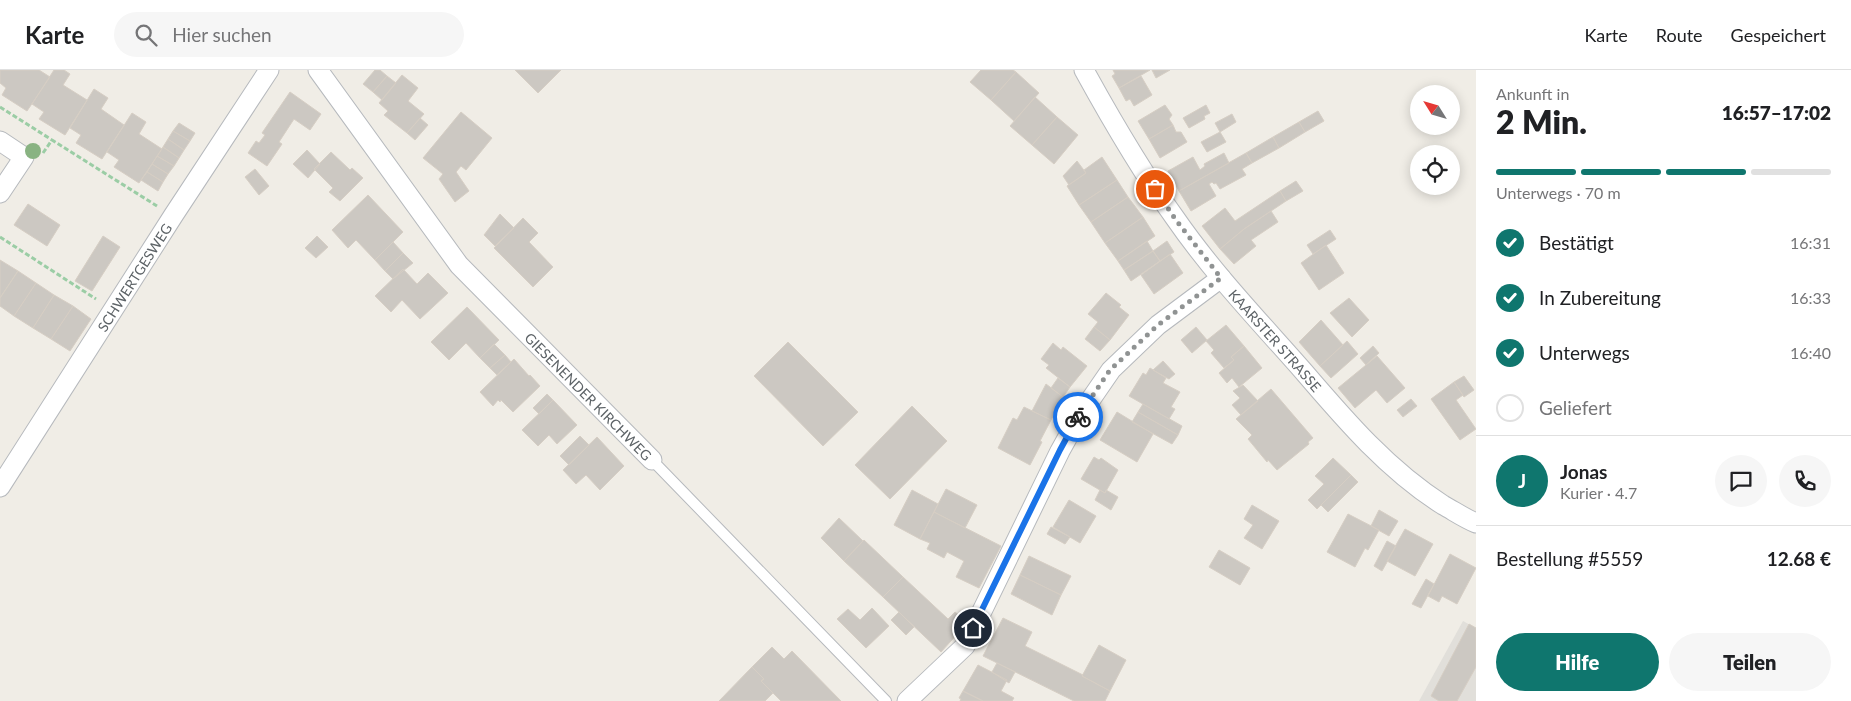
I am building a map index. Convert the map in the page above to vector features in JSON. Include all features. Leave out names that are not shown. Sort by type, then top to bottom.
[{"type":"street","name":"SCHWERTGESWEG","points":[[0,487],[173,216],[270,70]]},
{"type":"street","name":"GIESENENDER KIRCHWEG","points":[[318,70],[459,265],[652,460]]},
{"type":"street","name":"KAARSTER STRASSE","points":[[1084,70],[1134,158],[1176,220],[1221,278],[1345,420],[1384,460],[1423,492],[1466,519],[1476,523]]},
{"type":"street","points":[[0,142],[24,157],[0,193]]},
{"type":"street","points":[[907,701],[964,646],[1060,450],[1080,414],[1110,370],[1158,325],[1221,278]]},
{"type":"lane","name":"GIESENENDER KIRCHWEG","points":[[652,460],[886,701]]},
{"type":"path","points":[[0,107],[173,216]]},
{"type":"path","points":[[24,157],[38,160],[52,140]]},
{"type":"path","points":[[0,237],[113,310]]},
{"type":"shaded area","points":[[1463,621],[1476,628],[1476,701],[1419,701]]},
{"type":"building","points":[[0,70],[39,70],[50,77],[27,111],[2,95],[6,88],[0,83]]},
{"type":"building","points":[[54,70],[64,70],[70,74],[63,85],[87,100],[65,135],[39,119],[44,112],[32,104]]},
{"type":"building","points":[[375,70],[380,70],[387,76],[373,92],[363,84]]},
{"type":"building","points":[[515,70],[561,70],[538,93]]},
{"type":"building","points":[[981,70],[1013,70],[1016,72],[991,100],[970,82]]},
{"type":"building","points":[[1113,70],[1150,70],[1119,88],[1112,76],[1115,74]]},
{"type":"building","points":[[1152,70],[1170,70],[1156,78]]},
{"type":"building","points":[[1016,72],[1039,93],[1014,121],[991,100]]},
{"type":"building","points":[[402,75],[418,88],[408,101],[424,114],[407,133],[384,115],[388,111],[379,103]]},
{"type":"building","points":[[387,76],[396,83],[382,100],[373,92]]},
{"type":"building","points":[[1141,76],[1152,95],[1134,106],[1130,99],[1126,101],[1119,88]]},
{"type":"building","points":[[94,89],[108,98],[101,109],[124,125],[102,159],[76,143],[81,135],[70,128]]},
{"type":"building","points":[[290,92],[321,114],[310,130],[294,119],[279,142],[282,144],[267,166],[248,153],[256,141],[259,143],[265,135],[262,133]]},
{"type":"building","points":[[1035,97],[1057,117],[1032,145],[1010,126]]},
{"type":"building","points":[[1165,105],[1172,115],[1169,119],[1173,125],[1149,139],[1138,121]]},
{"type":"building","points":[[1206,105],[1210,113],[1204,116],[1205,119],[1189,128],[1183,118]]},
{"type":"building","points":[[1318,111],[1324,121],[1305,132],[1299,122]]},
{"type":"building","points":[[461,112],[492,138],[466,170],[461,166],[456,172],[469,191],[455,202],[439,179],[443,174],[423,158]]},
{"type":"building","points":[[132,113],[146,122],[139,134],[162,149],[139,183],[114,167],[119,160],[107,152]]},
{"type":"building","points":[[1232,114],[1236,122],[1220,132],[1215,123]]},
{"type":"building","points":[[1057,117],[1078,135],[1054,164],[1032,145]]},
{"type":"building","points":[[420,118],[428,125],[415,140],[407,133]]},
{"type":"building","points":[[1299,122],[1305,132],[1279,148],[1273,137]]},
{"type":"building","points":[[179,123],[195,133],[190,141],[173,131]]},
{"type":"building","points":[[1173,125],[1176,132],[1181,132],[1187,142],[1160,158],[1149,139]]},
{"type":"building","points":[[173,131],[190,141],[184,150],[168,139]]},
{"type":"building","points":[[1220,132],[1226,142],[1207,152],[1201,142]]},
{"type":"building","points":[[1273,137],[1279,148],[1252,163],[1246,153]]},
{"type":"building","points":[[168,139],[184,150],[179,158],[163,147]]},
{"type":"building","points":[[163,147],[179,158],[174,166],[157,156]]},
{"type":"building","points":[[307,150],[320,164],[308,178],[293,164]]},
{"type":"building","points":[[331,152],[350,170],[352,168],[363,178],[340,201],[329,192],[333,188],[314,169]]},
{"type":"building","points":[[1224,153],[1229,163],[1179,191],[1168,171],[1193,157],[1200,170],[1205,166],[1204,164]]},
{"type":"building","points":[[1246,153],[1252,163],[1242,169],[1246,175],[1220,189],[1216,183],[1212,182],[1209,184],[1216,196],[1191,211],[1179,191]]},
{"type":"building","points":[[157,156],[174,166],[168,174],[152,164]]},
{"type":"building","points":[[1102,157],[1117,180],[1079,205],[1067,186],[1086,173],[1084,170]]},
{"type":"building","points":[[1077,161],[1086,173],[1069,185],[1063,176]]},
{"type":"building","points":[[152,164],[168,174],[163,182],[147,172]]},
{"type":"building","points":[[255,169],[269,186],[259,195],[245,177]]},
{"type":"building","points":[[147,172],[163,182],[158,191],[141,180]]},
{"type":"building","points":[[1117,180],[1128,197],[1091,222],[1079,205]]},
{"type":"building","points":[[1296,181],[1303,191],[1286,201],[1280,191]]},
{"type":"building","points":[[1280,191],[1286,201],[1244,229],[1220,249],[1202,226],[1225,208],[1235,221]]},
{"type":"building","points":[[368,195],[403,232],[375,260],[356,240],[348,248],[332,230]]},
{"type":"building","points":[[1128,197],[1143,217],[1105,243],[1091,222]]},
{"type":"building","points":[[28,204],[60,225],[47,246],[14,225]]},
{"type":"building","points":[[1271,211],[1278,222],[1251,240],[1256,246],[1234,264],[1220,249],[1244,229]]},
{"type":"building","points":[[500,214],[514,228],[495,246],[484,235]]},
{"type":"building","points":[[1143,217],[1155,236],[1118,261],[1105,243]]},
{"type":"building","points":[[523,218],[538,233],[529,242],[553,267],[533,287],[494,248]]},
{"type":"building","points":[[1330,230],[1336,239],[1313,254],[1307,245]]},
{"type":"building","points":[[103,236],[120,247],[92,291],[75,281]]},
{"type":"building","points":[[317,236],[328,247],[316,258],[305,248]]},
{"type":"building","points":[[1147,241],[1153,251],[1124,270],[1118,261]]},
{"type":"building","points":[[1167,241],[1174,252],[1160,261],[1153,251]]},
{"type":"building","points":[[393,242],[403,253],[385,271],[375,260]]},
{"type":"building","points":[[1326,245],[1344,273],[1319,290],[1301,263]]},
{"type":"building","points":[[1153,251],[1160,261],[1131,281],[1124,270]]},
{"type":"building","points":[[403,253],[413,263],[393,279],[385,271]]},
{"type":"building","points":[[1170,254],[1183,273],[1154,294],[1141,275]]},
{"type":"building","points":[[0,260],[18,271],[0,298]]},
{"type":"building","points":[[403,269],[417,284],[428,273],[448,293],[420,319],[402,300],[391,312],[375,296]]},
{"type":"building","points":[[18,271],[36,283],[14,316],[0,306],[0,298]]},
{"type":"building","points":[[36,283],[54,295],[33,328],[14,316]]},
{"type":"building","points":[[1106,293],[1121,305],[1119,307],[1129,315],[1110,340],[1094,327],[1098,322],[1088,314]]},
{"type":"building","points":[[54,295],[73,306],[51,339],[33,328]]},
{"type":"building","points":[[1349,298],[1369,320],[1352,337],[1330,313]]},
{"type":"building","points":[[73,306],[91,319],[70,351],[51,339]]},
{"type":"building","points":[[467,307],[499,340],[480,358],[466,343],[449,360],[431,342]]},
{"type":"building","points":[[1321,320],[1343,345],[1320,366],[1299,342]]},
{"type":"building","points":[[1226,325],[1244,346],[1231,357],[1234,360],[1224,368],[1211,353],[1214,350],[1206,341]]},
{"type":"building","points":[[1094,327],[1110,340],[1100,351],[1085,339]]},
{"type":"building","points":[[1196,327],[1207,340],[1192,353],[1181,340]]},
{"type":"building","points":[[1347,341],[1358,354],[1331,378],[1320,366]]},
{"type":"building","points":[[788,342],[858,412],[823,446],[754,376]]},
{"type":"building","points":[[1053,343],[1061,350],[1063,347],[1087,366],[1070,387],[1046,368],[1049,365],[1041,359]]},
{"type":"building","points":[[494,344],[505,355],[490,368],[480,358]]},
{"type":"building","points":[[1244,346],[1262,368],[1239,387],[1232,378],[1227,383],[1219,373],[1234,360],[1231,357]]},
{"type":"building","points":[[1373,346],[1379,353],[1366,365],[1360,358]]},
{"type":"building","points":[[505,355],[511,362],[497,375],[490,368]]},
{"type":"building","points":[[1377,356],[1405,388],[1387,403],[1376,390],[1355,408],[1338,388]]},
{"type":"building","points":[[514,359],[540,386],[513,412],[501,400],[500,402],[498,400],[493,406],[480,392]]},
{"type":"building","points":[[1163,361],[1175,374],[1169,379],[1153,370]]},
{"type":"building","points":[[1150,368],[1166,378],[1163,383],[1180,392],[1171,407],[1175,409],[1169,419],[1129,396],[1143,373],[1146,375]]},
{"type":"building","points":[[1464,376],[1474,390],[1464,397],[1454,382]]},
{"type":"building","points":[[1058,378],[1070,387],[1063,397],[1051,388]]},
{"type":"building","points":[[1454,382],[1463,395],[1456,400],[1476,429],[1460,440],[1431,399]]},
{"type":"building","points":[[1046,384],[1063,397],[1051,420],[1032,411]]},
{"type":"building","points":[[1243,385],[1258,401],[1241,415],[1232,405],[1240,398],[1233,391]]},
{"type":"building","points":[[1271,389],[1313,438],[1308,442],[1309,444],[1277,470],[1268,460],[1267,462],[1248,439],[1252,435],[1236,419]]},
{"type":"building","points":[[547,394],[553,400],[539,414],[533,408]]},
{"type":"building","points":[[1411,399],[1417,406],[1403,417],[1397,410]]},
{"type":"building","points":[[553,400],[577,425],[557,444],[549,435],[538,446],[522,430]]},
{"type":"building","points":[[1143,404],[1182,426],[1178,435],[1138,412]]},
{"type":"building","points":[[912,406],[947,441],[890,499],[855,465]]},
{"type":"building","points":[[1024,407],[1051,420],[1030,465],[998,448],[1013,418],[1017,420]]},
{"type":"building","points":[[1117,412],[1153,434],[1137,462],[1100,440]]},
{"type":"building","points":[[1138,412],[1178,435],[1172,444],[1132,422]]},
{"type":"building","points":[[580,436],[589,445],[569,465],[560,456]]},
{"type":"building","points":[[597,437],[624,466],[600,490],[586,475],[576,484],[563,470]]},
{"type":"building","points":[[1094,457],[1099,460],[1101,458],[1118,470],[1105,493],[1081,479]]},
{"type":"building","points":[[1333,458],[1351,475],[1317,509],[1308,500],[1324,484],[1315,476]]},
{"type":"building","points":[[1351,475],[1358,482],[1328,512],[1321,505]]},
{"type":"building","points":[[946,489],[977,505],[965,528],[934,512]]},
{"type":"building","points":[[912,490],[938,504],[920,539],[894,525]]},
{"type":"building","points":[[1100,490],[1105,493],[1106,490],[1118,497],[1111,510],[1095,500]]},
{"type":"building","points":[[1069,500],[1096,516],[1080,543],[1053,527]]},
{"type":"building","points":[[1252,505],[1279,521],[1262,549],[1244,538],[1253,525],[1244,519]]},
{"type":"building","points":[[1379,510],[1398,521],[1389,536],[1371,526]]},
{"type":"building","points":[[934,512],[1001,546],[979,588],[956,577],[964,561],[947,552],[944,558],[927,549],[930,543],[920,539]]},
{"type":"building","points":[[1348,514],[1379,530],[1368,550],[1365,548],[1355,567],[1327,552]]},
{"type":"building","points":[[839,518],[863,541],[844,561],[821,538]]},
{"type":"building","points":[[1051,527],[1070,537],[1065,544],[1047,534]]},
{"type":"building","points":[[1405,529],[1433,544],[1415,576],[1387,561]]},
{"type":"building","points":[[864,540],[903,577],[883,597],[844,561]]},
{"type":"building","points":[[1387,541],[1396,546],[1382,571],[1374,566]]},
{"type":"building","points":[[1219,550],[1250,568],[1240,585],[1209,567]]},
{"type":"building","points":[[1450,554],[1476,568],[1457,604],[1442,596],[1439,602],[1428,596]]},
{"type":"building","points":[[1029,556],[1071,576],[1061,595],[1020,575]]},
{"type":"building","points":[[1020,575],[1061,595],[1052,615],[1011,594]]},
{"type":"building","points":[[903,577],[948,619],[955,612],[966,621],[960,631],[941,652],[883,597]]},
{"type":"building","points":[[1426,579],[1434,584],[1421,608],[1412,604]]},
{"type":"building","points":[[872,608],[889,626],[866,648],[837,619],[848,609],[860,620]]},
{"type":"building","points":[[899,612],[914,627],[906,635],[891,620]]},
{"type":"building","points":[[1003,618],[1032,632],[1025,646],[1083,675],[1110,691],[1105,701],[1074,701],[983,656]]},
{"type":"building","points":[[1469,624],[1476,628],[1476,667],[1457,701],[1439,701],[1431,696]]},
{"type":"building","points":[[1099,645],[1126,660],[1110,691],[1082,676]]},
{"type":"building","points":[[772,647],[784,659],[792,651],[841,701],[781,701],[761,681],[764,679],[752,667]]},
{"type":"building","points":[[997,663],[1015,672],[1009,683],[992,672]]},
{"type":"building","points":[[978,665],[1007,680],[1001,691],[1014,698],[1012,701],[983,701],[963,691]]},
{"type":"building","points":[[752,667],[764,679],[761,681],[773,693],[765,701],[719,701]]},
{"type":"building","points":[[963,691],[983,701],[960,701],[961,699],[959,698]]},
{"type":"way so far","points":[[1078,417],[1110,370],[1158,325],[1221,278],[1176,220],[1155,189]]},
{"type":"route","points":[[973,628],[1078,417]]}]
